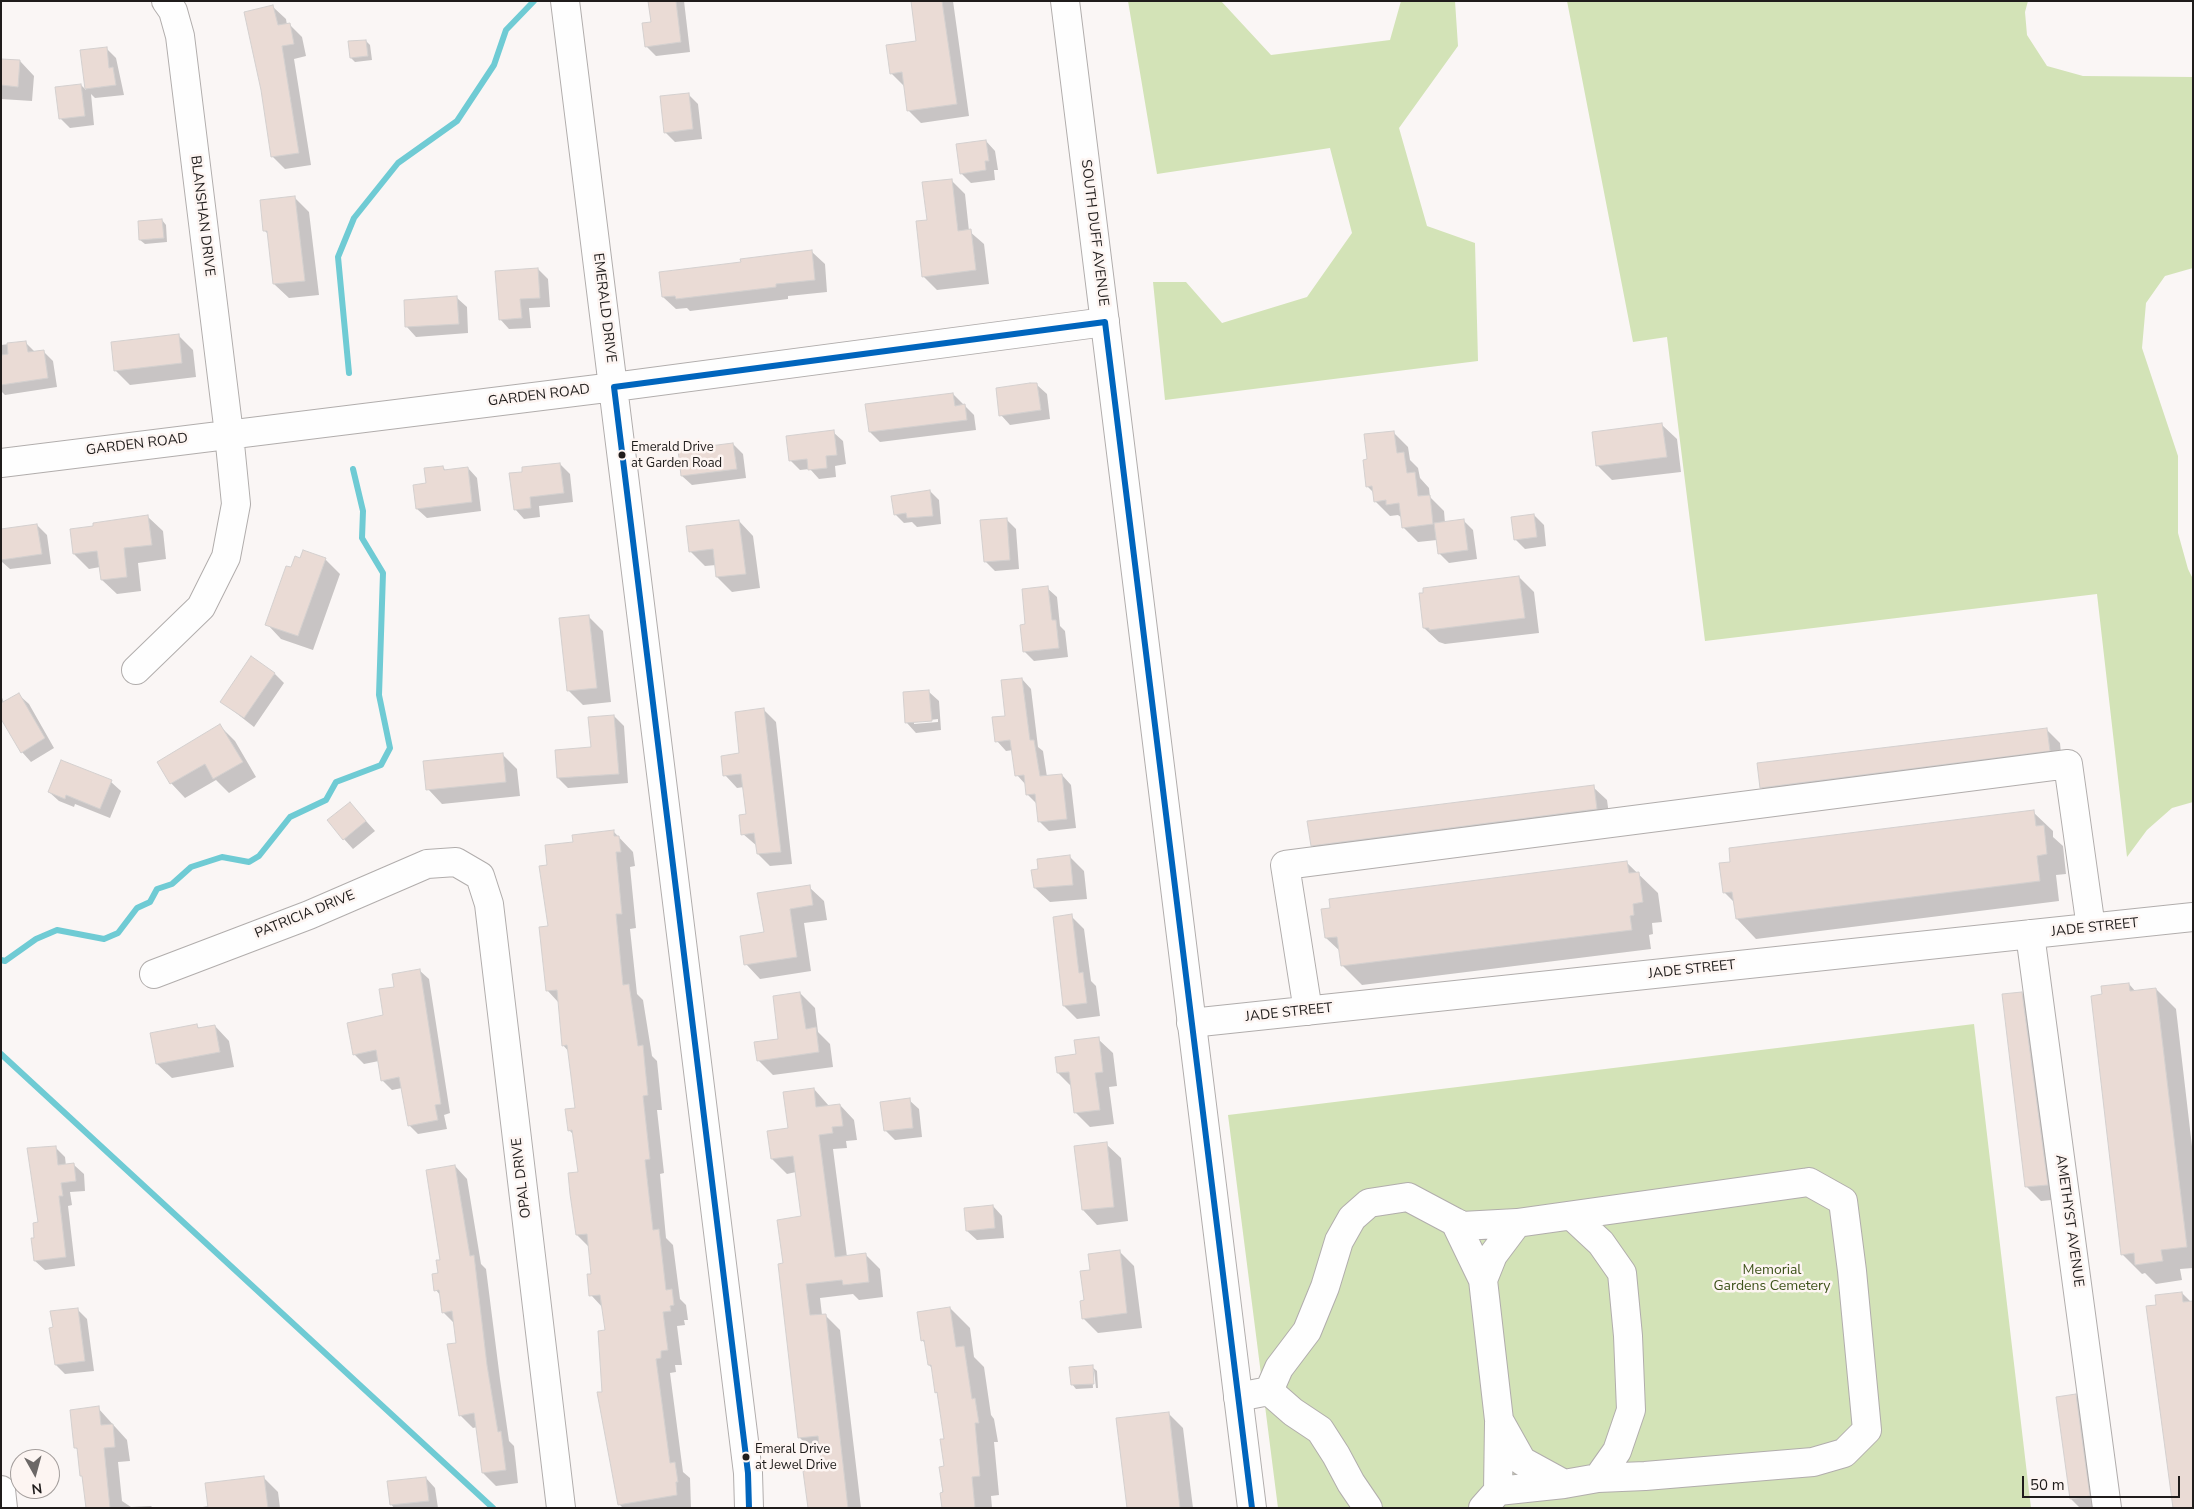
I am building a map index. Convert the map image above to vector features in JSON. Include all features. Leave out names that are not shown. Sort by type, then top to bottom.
[{"type":"street","name":"BLANSHAN DRIVE","points":[[136,670],[201,607],[226,557],[236,504],[180,36],[173,11],[166,1]]},
{"type":"street","name":"EMERALD DRIVE","points":[[565,1],[748,1473],[749,1508]]},
{"type":"street","name":"SOUTH DUFF AVENUE","points":[[1065,1],[1252,1508]]},
{"type":"street","name":"GARDEN ROAD","points":[[1,463],[1105,322]]},
{"type":"street","points":[[1308,1011],[1285,865],[2068,764],[2091,928]]},
{"type":"street","name":"PATRICIA DRIVE","points":[[154,974],[309,915],[427,864],[456,862]]},
{"type":"street","name":"OPAL DRIVE","points":[[456,862],[480,876],[489,904],[561,1508]]},
{"type":"street","name":"JADE STREET","points":[[1191,1024],[2193,917]]},
{"type":"street","name":"AMETHYST AVENUE","points":[[2030,934],[2107,1508]]},
{"type":"street","points":[[1269,1391],[1279,1368],[1307,1331],[1326,1287],[1339,1241],[1352,1218],[1369,1202],[1408,1197],[1462,1226],[1517,1223],[1809,1182],[1843,1201],[1852,1271],[1867,1430],[1844,1453],[1813,1462],[1598,1478],[1490,1500],[1499,1420],[1483,1280],[1454,1222]]},
{"type":"street","points":[[1572,1216],[1601,1243],[1622,1273],[1631,1410],[1617,1451],[1598,1478]]},
{"type":"street","points":[[1483,1280],[1493,1254],[1517,1223]]},
{"type":"street","points":[[1238,1397],[1269,1391]]},
{"type":"street","points":[[1269,1391],[1293,1412],[1320,1430],[1368,1508]]},
{"type":"street","points":[[1499,1420],[1522,1461],[1564,1484]]},
{"type":"street","points":[[1,1490],[4,1508]]},
{"type":"green space","points":[[1128,1],[1221,1],[1271,55],[1390,40],[1401,1],[1455,1],[1458,46],[1399,128],[1427,226],[1475,243],[1478,361],[1165,400],[1153,282],[1186,282],[1222,323],[1307,297],[1352,233],[1330,148],[1157,174]]},
{"type":"green space","points":[[1567,1],[2028,1],[2025,12],[2027,35],[2047,66],[2083,76],[2193,77],[2193,268],[2165,276],[2146,303],[2142,348],[2178,456],[2178,533],[2188,569],[2193,579],[2193,802],[2172,808],[2147,830],[2127,857],[2097,594],[1705,641],[1667,337],[1633,342]]},
{"type":"green space","name":"Memorial Gardens Cemetery","points":[[1974,1024],[2031,1508],[1278,1508],[1228,1115]]},
{"type":"building","points":[[648,1],[676,1],[681,42],[645,47],[642,23],[651,22]]},
{"type":"building","points":[[911,1],[942,1],[957,104],[907,111],[902,72],[890,74],[886,45],[916,41]]},
{"type":"building","points":[[273,5],[278,25],[290,23],[294,44],[282,46],[299,153],[271,157],[261,90],[244,12]]},
{"type":"building","points":[[366,40],[368,56],[350,58],[348,41]]},
{"type":"building","points":[[107,47],[109,68],[113,67],[116,85],[85,89],[80,50]]},
{"type":"building","points":[[1,59],[20,60],[18,87],[1,85]]},
{"type":"building","points":[[81,84],[85,116],[59,119],[55,87]]},
{"type":"building","points":[[689,93],[693,129],[664,133],[660,96]]},
{"type":"building","points":[[986,140],[989,161],[985,161],[986,170],[960,174],[956,144]]},
{"type":"building","points":[[952,179],[958,231],[971,229],[976,270],[922,277],[916,221],[927,220],[922,182]]},
{"type":"building","points":[[295,196],[305,281],[273,284],[267,231],[263,231],[260,200]]},
{"type":"building","points":[[162,219],[164,238],[139,240],[138,221]]},
{"type":"building","points":[[812,250],[815,280],[776,284],[776,287],[676,299],[675,296],[662,297],[659,272],[741,262],[740,259]]},
{"type":"building","points":[[538,268],[540,298],[520,299],[522,318],[499,320],[495,271]]},
{"type":"building","points":[[457,296],[459,324],[405,327],[404,300]]},
{"type":"building","points":[[179,334],[182,363],[114,371],[111,342]]},
{"type":"building","points":[[26,341],[28,352],[44,350],[48,378],[1,385],[1,355],[8,354],[7,343]]},
{"type":"building","points":[[1037,383],[1041,410],[999,416],[996,388]]},
{"type":"building","points":[[953,393],[955,406],[965,404],[967,420],[869,432],[865,404]]},
{"type":"building","points":[[1662,423],[1667,457],[1596,466],[1592,432]]},
{"type":"building","points":[[834,430],[837,455],[826,456],[827,468],[808,470],[807,459],[789,461],[786,436]]},
{"type":"building","points":[[1394,431],[1397,453],[1404,452],[1407,473],[1415,472],[1418,496],[1430,495],[1433,524],[1402,528],[1399,503],[1386,505],[1386,500],[1374,502],[1372,486],[1366,487],[1363,460],[1367,459],[1364,434]]},
{"type":"building","points":[[733,443],[737,469],[681,476],[678,450]]},
{"type":"building","points":[[560,463],[564,493],[530,497],[531,508],[514,510],[509,473],[522,472],[522,467]]},
{"type":"building","points":[[443,466],[444,470],[468,467],[472,502],[416,509],[413,485],[426,483],[424,468]]},
{"type":"building","points":[[930,490],[933,516],[907,518],[906,513],[894,515],[891,496]]},
{"type":"building","points":[[1534,514],[1537,537],[1514,540],[1511,517]]},
{"type":"building","points":[[148,515],[152,545],[124,548],[127,577],[101,580],[97,551],[73,554],[70,529],[93,526],[93,523]]},
{"type":"building","points":[[1007,518],[1010,560],[984,562],[980,520]]},
{"type":"building","points":[[1464,519],[1468,550],[1438,554],[1434,523]]},
{"type":"building","points":[[739,520],[746,574],[716,577],[713,549],[689,552],[686,526]]},
{"type":"building","points":[[37,524],[42,554],[1,560],[1,529]]},
{"type":"building","points":[[303,550],[326,558],[298,636],[265,625],[286,566],[291,567],[295,556],[300,558]]},
{"type":"building","points":[[1519,576],[1525,618],[1429,630],[1429,628],[1423,628],[1419,593],[1423,593],[1423,588]]},
{"type":"building","points":[[1048,586],[1052,620],[1056,620],[1059,648],[1023,652],[1020,625],[1025,624],[1022,589]]},
{"type":"building","points":[[589,615],[597,688],[567,691],[559,618]]},
{"type":"building","points":[[251,656],[275,673],[244,718],[220,702]]},
{"type":"building","points":[[1022,678],[1030,740],[1034,740],[1040,776],[1062,774],[1067,819],[1038,822],[1035,794],[1026,795],[1024,775],[1015,776],[1010,740],[995,742],[992,717],[1005,716],[1001,680]]},
{"type":"building","points":[[929,690],[932,721],[905,723],[903,692]]},
{"type":"building","points":[[19,693],[45,738],[21,753],[1,719],[1,703]]},
{"type":"building","points":[[764,708],[781,852],[757,854],[754,833],[741,835],[739,815],[746,814],[741,774],[723,776],[721,756],[739,753],[735,712]]},
{"type":"building","points":[[614,715],[619,774],[557,778],[555,750],[591,747],[588,717]]},
{"type":"building","points":[[220,724],[243,762],[213,779],[205,764],[170,784],[157,762]]},
{"type":"building","points":[[2047,728],[2050,751],[1760,788],[1757,763]]},
{"type":"building","points":[[503,753],[506,782],[426,790],[423,761]]},
{"type":"building","points":[[61,760],[112,780],[100,809],[66,795],[65,799],[48,792]]},
{"type":"building","points":[[1594,785],[1597,809],[1311,846],[1307,821]]},
{"type":"building","points":[[350,802],[366,821],[343,840],[327,820]]},
{"type":"building","points":[[2034,810],[2036,826],[2044,825],[2047,854],[2037,856],[2040,881],[1736,919],[1732,892],[1723,893],[1719,863],[1730,862],[1729,848]]},
{"type":"building","points":[[614,830],[614,836],[619,836],[621,852],[616,852],[622,914],[616,914],[623,985],[629,984],[638,1046],[643,1045],[648,1095],[643,1096],[650,1159],[645,1160],[653,1230],[659,1229],[666,1290],[672,1289],[674,1305],[670,1306],[671,1311],[663,1312],[668,1350],[661,1351],[661,1358],[656,1359],[670,1463],[675,1462],[678,1482],[676,1482],[677,1495],[618,1505],[597,1392],[602,1392],[598,1331],[605,1330],[600,1295],[589,1296],[587,1274],[591,1274],[587,1234],[576,1235],[570,1194],[568,1173],[578,1172],[572,1130],[568,1131],[565,1109],[575,1108],[567,1045],[562,1046],[557,990],[546,991],[539,927],[548,926],[539,866],[547,865],[545,845],[573,842],[572,835]]},
{"type":"building","points":[[1070,855],[1073,885],[1034,888],[1031,870],[1038,869],[1037,859]]},
{"type":"building","points":[[1627,861],[1629,873],[1639,872],[1643,902],[1633,904],[1634,915],[1630,916],[1632,930],[1341,966],[1337,937],[1325,938],[1321,909],[1330,908],[1329,899]]},
{"type":"building","points":[[810,885],[813,905],[790,909],[797,957],[744,965],[740,936],[764,932],[757,893]]},
{"type":"building","points":[[1072,914],[1079,973],[1083,972],[1087,1003],[1063,1006],[1053,917]]},
{"type":"building","points":[[420,969],[441,1104],[435,1105],[438,1120],[408,1126],[399,1077],[381,1081],[376,1050],[353,1055],[347,1023],[383,1015],[379,989],[394,987],[392,974]]},
{"type":"building","points":[[2129,983],[2130,991],[2156,988],[2187,1247],[2161,1250],[2163,1261],[2135,1265],[2134,1253],[2121,1255],[2091,996],[2102,994],[2101,986]]},
{"type":"building","points":[[800,992],[806,1029],[816,1027],[819,1052],[757,1061],[754,1042],[778,1039],[773,996]]},
{"type":"building","points":[[2022,992],[2048,1185],[2025,1187],[2002,994]]},
{"type":"building","points":[[197,1024],[198,1028],[215,1025],[220,1052],[156,1064],[150,1033]]},
{"type":"building","points":[[1099,1037],[1103,1072],[1095,1073],[1100,1110],[1074,1113],[1069,1072],[1057,1073],[1055,1057],[1076,1054],[1074,1040]]},
{"type":"building","points":[[814,1088],[816,1107],[840,1104],[843,1126],[832,1127],[833,1133],[819,1135],[835,1257],[866,1253],[869,1282],[843,1285],[842,1280],[806,1284],[810,1315],[826,1314],[848,1508],[808,1508],[803,1471],[822,1468],[818,1436],[798,1438],[778,1264],[783,1263],[777,1220],[801,1216],[793,1156],[771,1159],[767,1131],[788,1128],[783,1092]]},
{"type":"building","points":[[910,1098],[913,1128],[884,1131],[880,1102]]},
{"type":"building","points":[[1107,1142],[1114,1207],[1082,1210],[1074,1146]]},
{"type":"building","points":[[56,1146],[58,1165],[74,1163],[76,1181],[61,1183],[63,1196],[59,1196],[66,1257],[34,1261],[31,1238],[34,1238],[33,1223],[38,1222],[27,1148]]},
{"type":"building","points":[[455,1165],[470,1256],[474,1255],[487,1365],[498,1432],[501,1431],[506,1470],[482,1473],[474,1413],[459,1416],[447,1344],[456,1343],[452,1311],[442,1313],[439,1290],[434,1291],[432,1274],[438,1273],[436,1260],[440,1260],[426,1170]]},
{"type":"building","points":[[993,1205],[995,1228],[966,1231],[964,1208]]},
{"type":"building","points":[[1120,1250],[1127,1313],[1082,1319],[1080,1301],[1084,1300],[1080,1271],[1090,1270],[1088,1254]]},
{"type":"building","points":[[2182,1292],[2183,1302],[2193,1301],[2193,1508],[2173,1508],[2146,1306],[2156,1305],[2155,1295]]},
{"type":"building","points":[[950,1307],[956,1347],[964,1346],[972,1399],[975,1398],[979,1423],[975,1423],[980,1476],[972,1477],[975,1508],[942,1508],[940,1493],[943,1492],[939,1467],[944,1466],[940,1439],[944,1439],[937,1392],[935,1393],[931,1365],[928,1365],[924,1340],[921,1341],[917,1312]]},
{"type":"building","points":[[78,1308],[85,1361],[55,1365],[49,1328],[53,1327],[50,1311]]},
{"type":"building","points":[[1093,1365],[1094,1384],[1071,1385],[1069,1367]]},
{"type":"building","points":[[2076,1394],[2090,1496],[2070,1499],[2056,1397]]},
{"type":"building","points":[[99,1406],[101,1425],[113,1424],[115,1447],[104,1448],[110,1508],[86,1508],[77,1448],[74,1448],[70,1410]]},
{"type":"building","points":[[1169,1412],[1180,1508],[1127,1508],[1116,1418]]},
{"type":"building","points":[[264,1476],[268,1508],[208,1508],[205,1483]]},
{"type":"building","points":[[426,1477],[429,1501],[390,1505],[387,1481]]},
{"type":"waterway","points":[[349,373],[338,257],[354,218],[398,163],[457,121],[494,65],[506,30],[534,1]]},
{"type":"waterway","points":[[1,960],[5,961],[36,939],[57,930],[104,939],[118,933],[137,908],[150,902],[157,889],[172,884],[191,867],[222,857],[249,862],[259,856],[290,817],[326,800],[336,782],[381,765],[390,748],[379,695],[383,573],[362,538],[363,511],[353,469]]},
{"type":"waterway","points":[[1,1054],[493,1508]]},
{"type":"transit line","points":[[749,1508],[748,1473],[614,387],[1105,322],[1252,1508]]},
{"type":"place","name":"Emerald Drive at Garden Road","points":[[622,455]]},
{"type":"place","name":"Emeral Drive at Jewel Drive","points":[[746,1457]]}]
